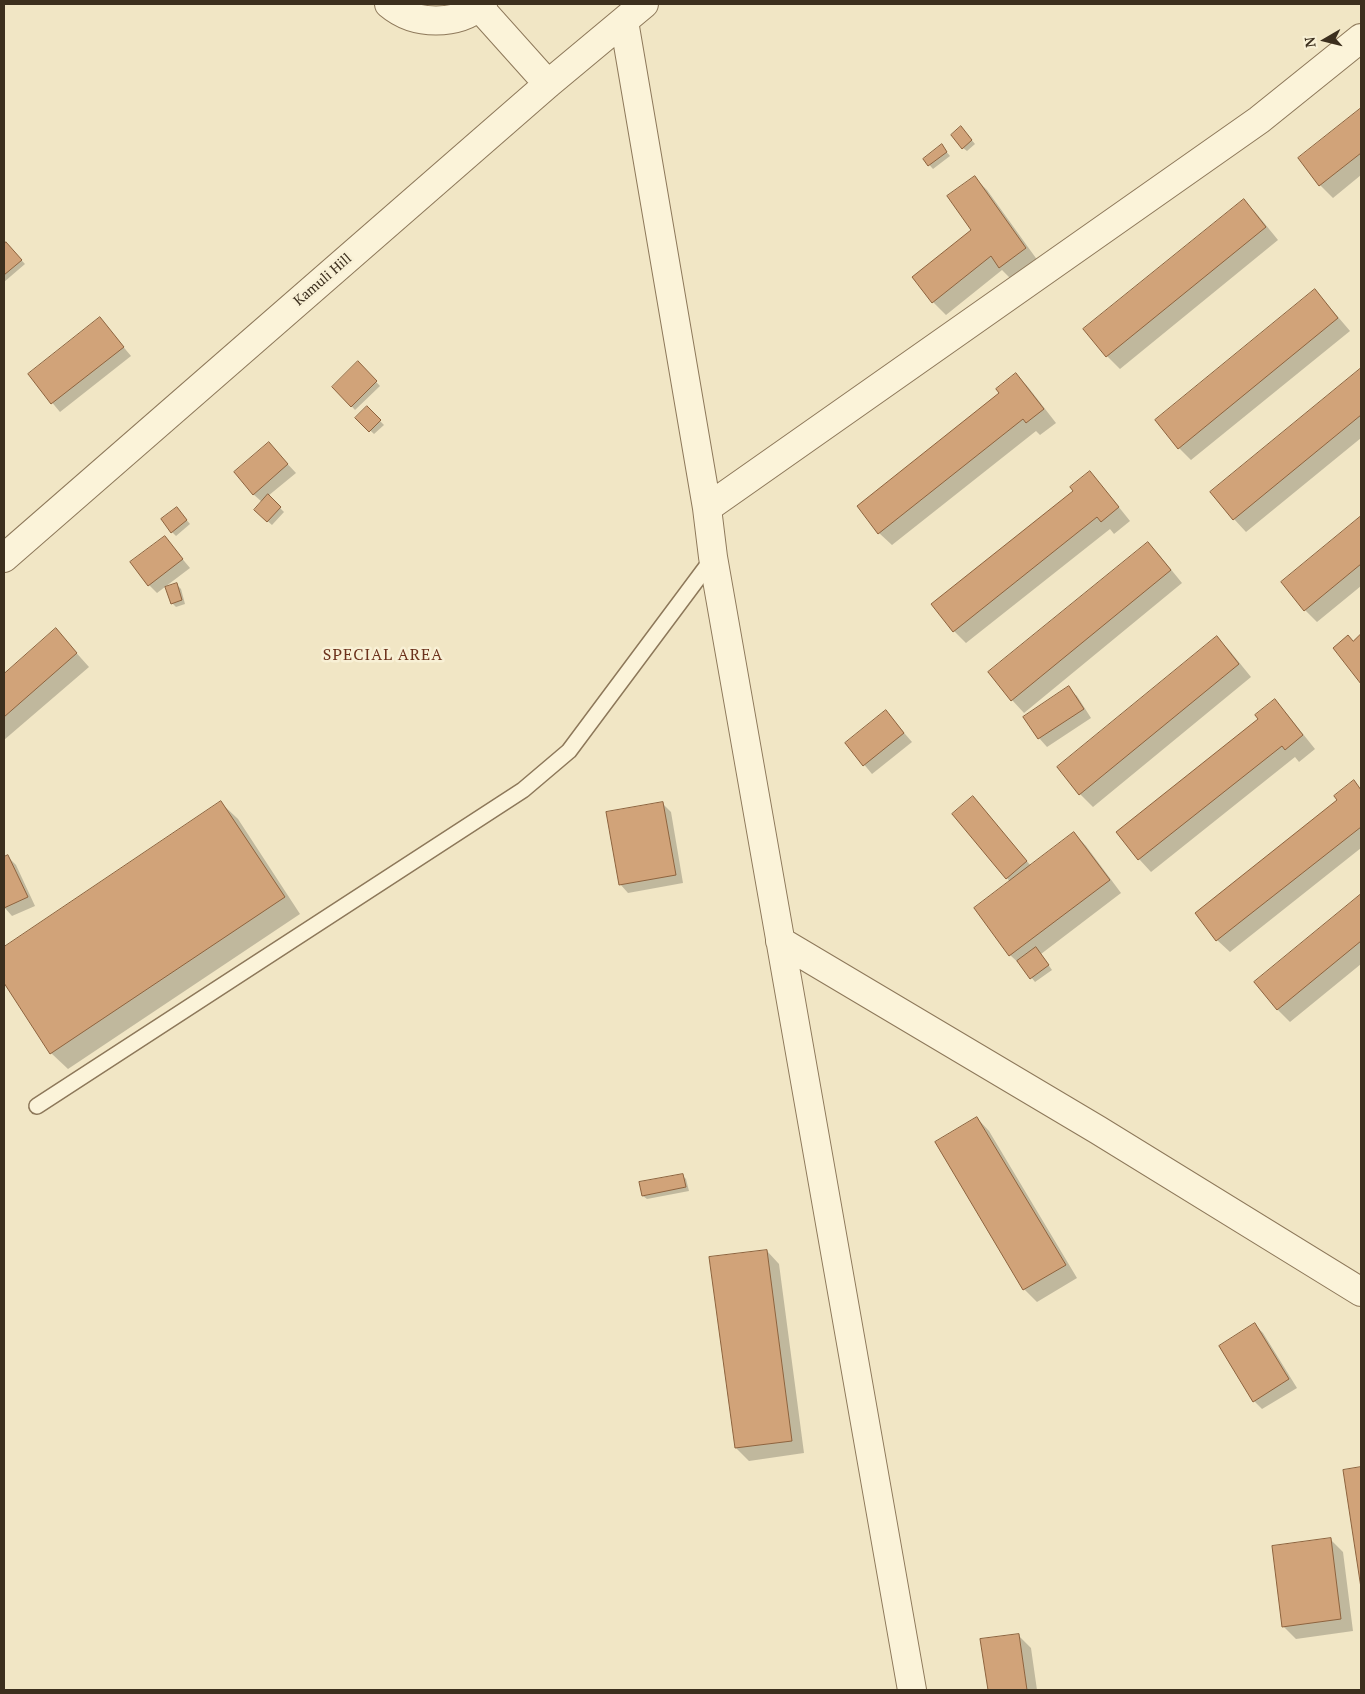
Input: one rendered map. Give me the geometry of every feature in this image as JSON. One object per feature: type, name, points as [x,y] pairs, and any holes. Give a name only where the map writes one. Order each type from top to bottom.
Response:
[{"type":"street","points":[[389,4],[410,16],[428,20],[446,20],[463,16],[481,5],[548,84]]},
{"type":"street","points":[[634,12],[714,557],[912,1690]]},
{"type":"street","name":"Kamuli Hill","points":[[4,558],[548,84],[634,12]]},
{"type":"street","points":[[707,508],[1259,120],[1361,38]]},
{"type":"street","points":[[780,941],[1098,1130],[1361,1292]]},
{"type":"lane","points":[[37,1106],[522,790],[569,751],[714,557]]},
{"type":"building","points":[[1361,108],[1361,153],[1319,186],[1298,158]]},
{"type":"building","points":[[961,126],[972,140],[962,149],[951,135]]},
{"type":"building","points":[[942,144],[947,152],[928,166],[923,159]]},
{"type":"building","points":[[975,176],[1026,248],[999,268],[991,256],[932,303],[912,277],[971,230],[947,196]]},
{"type":"building","points":[[1244,199],[1266,227],[1106,357],[1083,329]]},
{"type":"building","points":[[6,242],[22,260],[4,275],[4,245]]},
{"type":"building","points":[[1315,289],[1338,318],[1178,449],[1155,420]]},
{"type":"building","points":[[100,317],[124,347],[51,404],[28,374]]},
{"type":"building","points":[[358,361],[377,381],[351,407],[332,387]]},
{"type":"building","points":[[1361,368],[1361,415],[1233,520],[1210,492]]},
{"type":"building","points":[[1016,373],[1044,409],[1026,423],[1023,419],[878,534],[857,506],[999,393],[996,389]]},
{"type":"building","points":[[367,406],[381,420],[369,432],[355,418]]},
{"type":"building","points":[[269,442],[288,464],[253,495],[234,472]]},
{"type":"building","points":[[1090,471],[1119,507],[1101,522],[1097,517],[953,632],[931,604],[1073,491],[1070,487]]},
{"type":"building","points":[[268,494],[281,507],[267,522],[254,510]]},
{"type":"building","points":[[177,507],[187,520],[171,533],[161,519]]},
{"type":"building","points":[[1361,516],[1361,564],[1304,611],[1281,582]]},
{"type":"building","points":[[165,536],[183,559],[148,586],[130,562]]},
{"type":"building","points":[[1148,542],[1171,570],[1011,701],[988,672]]},
{"type":"building","points":[[177,583],[182,600],[171,604],[165,587]]},
{"type":"building","points":[[56,628],[77,653],[4,717],[4,674]]},
{"type":"building","points":[[1361,634],[1361,684],[1333,648],[1348,635],[1353,641]]},
{"type":"building","points":[[1217,636],[1239,664],[1079,795],[1057,767]]},
{"type":"building","points":[[1069,686],[1084,709],[1038,739],[1023,717]]},
{"type":"building","points":[[1275,699],[1303,735],[1285,750],[1282,746],[1138,860],[1116,832],[1258,719],[1255,715]]},
{"type":"building","points":[[886,710],[904,733],[863,766],[845,743]]},
{"type":"building","points":[[1354,780],[1361,790],[1361,827],[1216,941],[1195,913],[1337,800],[1334,796]]},
{"type":"building","points":[[973,796],[1027,861],[1006,879],[952,814]]},
{"type":"building","points":[[221,801],[285,897],[50,1054],[4,983],[4,947]]},
{"type":"building","points":[[663,802],[676,875],[619,885],[606,812]]},
{"type":"building","points":[[1074,832],[1110,880],[1009,956],[974,908]]},
{"type":"building","points":[[8,855],[28,897],[4,908],[4,857]]},
{"type":"building","points":[[1361,894],[1361,941],[1277,1010],[1254,982]]},
{"type":"building","points":[[1036,947],[1049,965],[1030,979],[1017,961]]},
{"type":"building","points":[[977,1117],[1066,1265],[1023,1290],[935,1142]]},
{"type":"building","points":[[683,1174],[686,1187],[642,1196],[639,1182]]},
{"type":"building","points":[[767,1250],[792,1441],[735,1448],[709,1257]]},
{"type":"building","points":[[1255,1323],[1289,1379],[1253,1402],[1219,1346]]},
{"type":"building","points":[[1361,1467],[1361,1588],[1343,1470]]},
{"type":"building","points":[[1331,1538],[1341,1619],[1282,1627],[1272,1546]]},
{"type":"building","points":[[1019,1634],[1027,1690],[988,1690],[980,1639]]},
{"type":"district","name":"SPECIAL AREA","points":[[383,655]]}]
